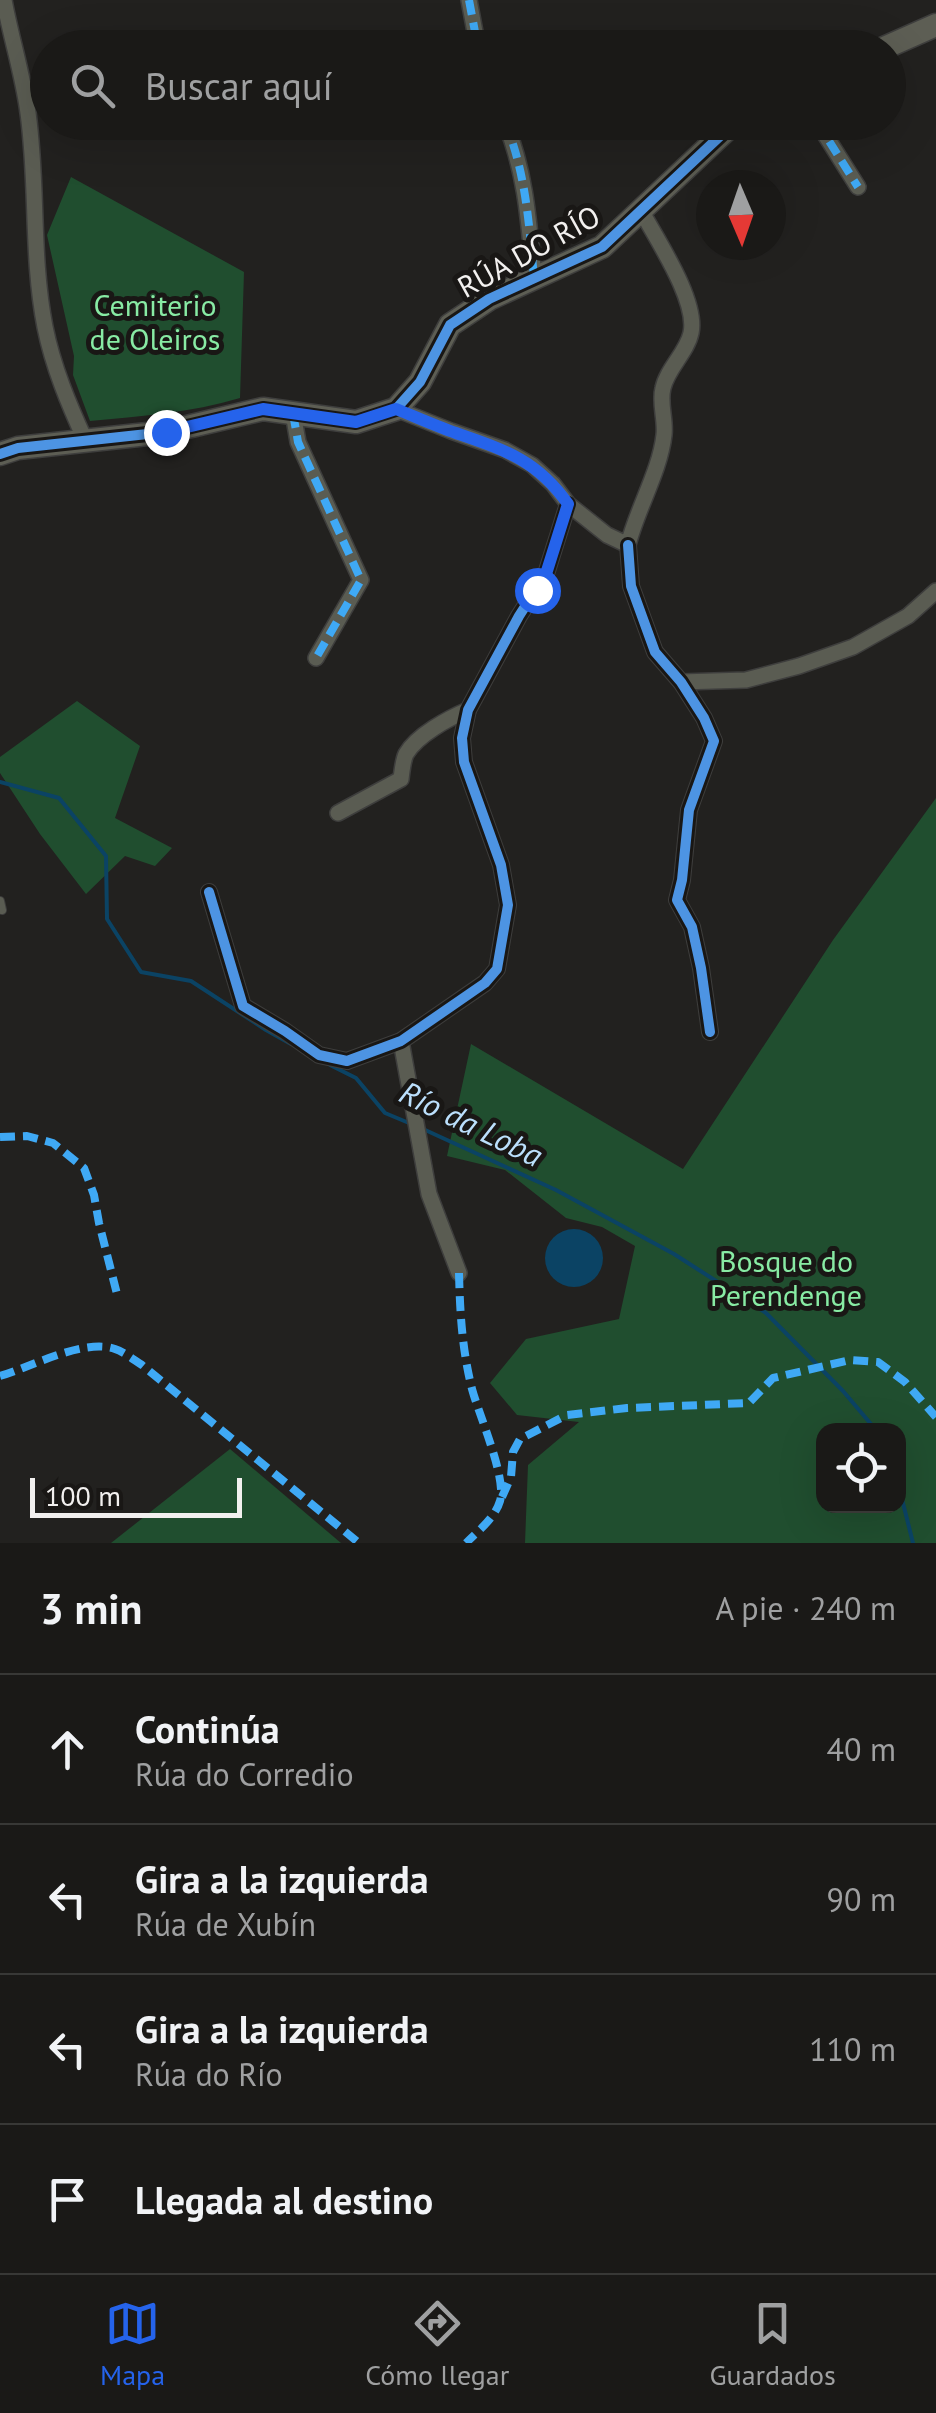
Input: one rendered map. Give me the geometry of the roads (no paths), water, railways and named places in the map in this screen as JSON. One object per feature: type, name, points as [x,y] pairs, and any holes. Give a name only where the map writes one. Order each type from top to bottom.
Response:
[{"type":"street","points":[[4,0],[30,132]]},
{"type":"street","points":[[469,0],[475,30]]},
{"type":"street","points":[[906,38],[936,25]]},
{"type":"street","points":[[31,140],[36,252],[45,326],[65,397],[86,442]]},
{"type":"street","points":[[512,140],[527,196],[534,278]]},
{"type":"street","name":"RÚA DO RÍO","points":[[396,409],[420,382],[450,326],[489,299],[602,248],[716,140]]},
{"type":"street","points":[[829,140],[858,187]]},
{"type":"street","points":[[642,212],[686,297],[692,334],[663,388],[664,434],[628,546],[632,586],[656,652],[681,682],[714,740],[689,810],[678,900],[692,927],[710,1032]]},
{"type":"street","points":[[0,454],[18,448],[166,432],[263,409],[356,422],[396,409],[505,450],[532,465],[554,484],[568,504],[607,535],[628,546]]},
{"type":"street","points":[[293,413],[298,442],[361,580],[316,658]]},
{"type":"street","points":[[209,892],[243,1006],[320,1055],[347,1060],[401,1041],[485,983],[497,969],[508,905],[501,865],[464,762],[462,738],[468,710],[546,574],[568,504]]},
{"type":"street","points":[[681,682],[746,680],[853,647],[908,616],[936,591]]},
{"type":"street","points":[[338,813],[401,779],[406,754],[418,741],[445,720],[468,710]]},
{"type":"street","points":[[401,1041],[429,1194],[460,1273]]},
{"type":"water","points":[[574,1229],[594,1238],[603,1258],[594,1278],[574,1287],[554,1278],[545,1258],[554,1238]]},
{"type":"waterway","name":"Río da Loba","points":[[0,782],[59,798],[106,856],[107,919],[141,972],[191,981],[291,1044]]},
{"type":"waterway","name":"Río da Loba","points":[[330,1065],[356,1078],[385,1113],[409,1123]]},
{"type":"waterway","name":"Río da Loba","points":[[423,1129],[556,1190],[674,1254],[766,1313],[870,1423]]},
{"type":"waterway","name":"Río da Loba","points":[[906,1513],[913,1543]]},
{"type":"park label","name":"Cemiterio de Oleiros","points":[[155,323]]},
{"type":"park label","name":"Bosque do Perendenge","points":[[786,1279]]}]
